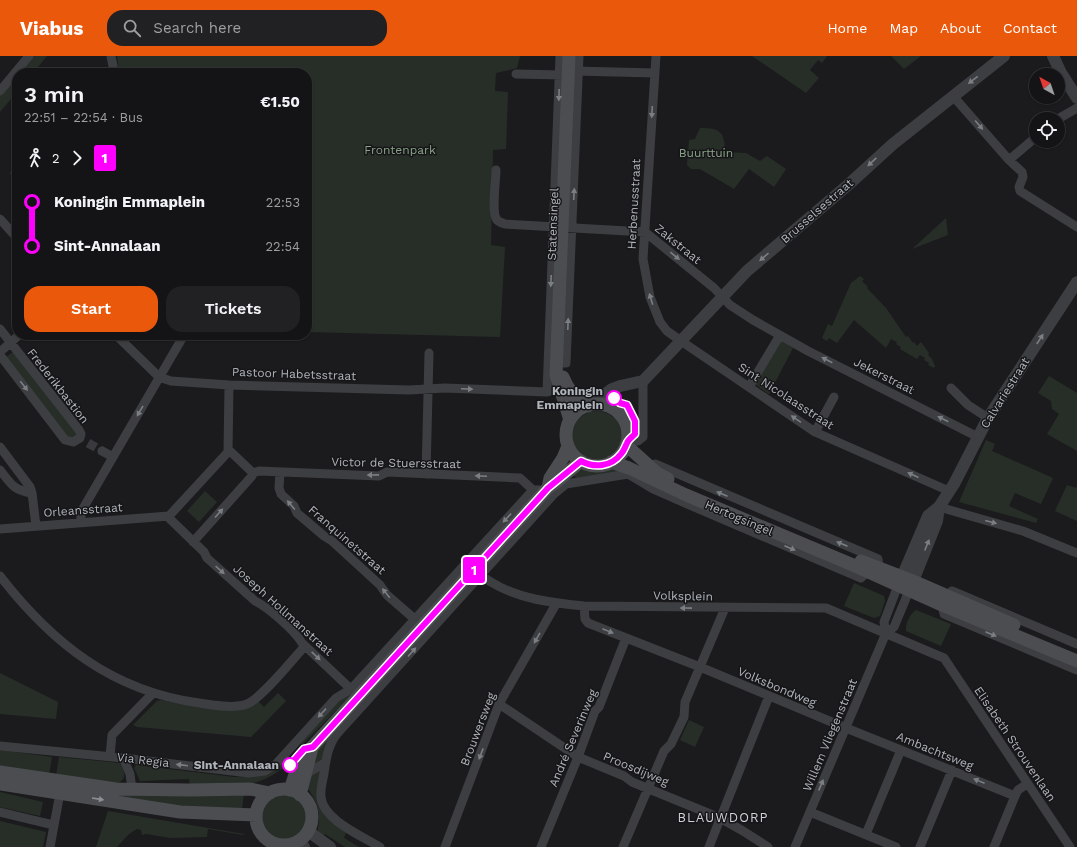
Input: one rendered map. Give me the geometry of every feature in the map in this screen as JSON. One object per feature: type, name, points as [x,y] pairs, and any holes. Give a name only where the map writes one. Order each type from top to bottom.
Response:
[{"type":"main road","name":"Statensingel","points":[[569,56],[556,375],[570,420]]},
{"type":"main road","name":"Statensingel","points":[[557,363],[568,388],[578,400],[590,405]]},
{"type":"main road","points":[[543,493],[550,478],[564,458],[568,446],[567,431],[570,420],[578,411],[590,405],[598,404],[607,406],[619,413],[626,425],[628,434],[626,444],[619,456],[611,462],[596,466],[581,461],[573,454],[568,446]]},
{"type":"main road","name":"Hertogsingel","points":[[626,444],[644,474]]},
{"type":"main road","points":[[295,793],[302,758],[313,747],[355,692],[422,626],[543,493],[581,461]]},
{"type":"main road","name":"Hertogsingel","points":[[611,462],[644,474],[661,475],[678,484],[905,584],[1077,652]]},
{"type":"main road","name":"Hertogsingel","points":[[944,600],[1077,661]]},
{"type":"main road","points":[[295,793],[307,773],[313,747]]},
{"type":"main road","points":[[0,772],[116,788],[250,789],[270,794]]},
{"type":"main road","points":[[0,784],[180,812],[256,815]]},
{"type":"main road","points":[[278,790],[295,793],[306,801],[311,811],[312,819],[308,831],[301,845],[277,845],[268,840],[260,831],[256,823],[256,815],[260,804],[270,794],[278,790]]},
{"type":"street","points":[[18,68],[29,56]]},
{"type":"street","points":[[111,56],[113,68]]},
{"type":"street","name":"Statensingel","points":[[560,56],[569,73],[580,56]]},
{"type":"street","name":"Herbenusstraat","points":[[656,56],[643,260],[650,297],[656,314],[663,327],[681,341]]},
{"type":"street","name":"Brusselsestraat","points":[[643,381],[748,271],[893,144],[1004,56]]},
{"type":"street","points":[[1053,56],[1061,73],[1077,98]]},
{"type":"street","points":[[516,74],[655,73]]},
{"type":"street","points":[[0,89],[12,75]]},
{"type":"street","points":[[953,96],[1009,160],[1022,172],[1023,177],[1019,187],[1020,191],[1077,226]]},
{"type":"street","points":[[1065,115],[1077,108]]},
{"type":"street","points":[[1009,160],[1029,143]]},
{"type":"street","name":"Zakstraat","points":[[496,170],[494,213],[497,221],[505,224],[645,232],[714,288],[722,298]]},
{"type":"street","points":[[0,219],[12,232]]},
{"type":"street","name":"Statensingel","points":[[547,392],[562,227]]},
{"type":"street","name":"Calvariestraat","points":[[905,584],[928,516],[939,507],[988,418],[1077,282]]},
{"type":"street","name":"Jekerstraat","points":[[722,298],[730,305],[780,335],[872,384],[978,437]]},
{"type":"street","name":"Frederikbastion","points":[[0,329],[79,430],[84,441],[72,442],[65,440],[0,353]]},
{"type":"street","points":[[749,387],[780,335]]},
{"type":"street","points":[[0,353],[13,340]]},
{"type":"street","points":[[121,340],[160,377]]},
{"type":"street","points":[[81,522],[81,512],[181,340]]},
{"type":"street","name":"Sint Nicolaasstraat","points":[[681,341],[815,432],[949,491]]},
{"type":"street","points":[[426,474],[429,352]]},
{"type":"street","name":"Pastoor Habetsstraat","points":[[160,377],[175,382],[409,390],[445,388],[547,392],[560,388]]},
{"type":"street","points":[[590,405],[612,389],[643,381],[643,437],[638,441],[626,444]]},
{"type":"street","points":[[169,516],[228,452],[229,384]]},
{"type":"street","points":[[951,388],[968,404],[988,418]]},
{"type":"street","points":[[815,432],[834,397]]},
{"type":"street","points":[[0,447],[30,487],[36,526]]},
{"type":"street","points":[[102,451],[113,457]]},
{"type":"street","points":[[193,542],[252,476],[253,473],[231,452],[228,452]]},
{"type":"street","points":[[0,470],[16,488],[22,492],[32,493]]},
{"type":"street","name":"Victor de Stuersstraat","points":[[253,473],[259,471],[379,476],[387,472],[520,478],[543,493]]},
{"type":"street","name":"Franquinetstraat","points":[[280,472],[281,494],[294,506],[297,512],[380,584],[387,595],[422,626]]},
{"type":"street","points":[[543,493],[566,484],[625,474],[644,474]]},
{"type":"street","points":[[939,507],[1023,531],[1077,553]]},
{"type":"street","name":"Orleansstraat","points":[[0,529],[169,516]]},
{"type":"street","name":"Joseph Hollmanstraat","points":[[169,516],[170,519],[204,552],[208,558],[255,601],[263,605],[298,636],[305,646],[355,692]]},
{"type":"street","name":"Volksplein","points":[[474,569],[490,582],[509,590],[556,604],[584,606],[725,608],[685,702],[684,717],[672,744],[664,751],[623,847]]},
{"type":"street","points":[[0,576],[34,617],[72,650],[113,675],[154,693],[205,704],[235,706],[244,705],[251,702],[259,695],[305,646]]},
{"type":"street","name":"Willem Vliegenstraat","points":[[795,847],[886,633],[884,622],[905,584]]},
{"type":"street","name":"Hertogsingel","points":[[1077,644],[952,591],[944,600],[944,614],[1077,670]]},
{"type":"street","name":"Brouwersweg","points":[[445,847],[499,704],[556,604]]},
{"type":"street","points":[[584,606],[585,619],[588,623],[700,667]]},
{"type":"street","points":[[725,608],[826,608],[886,633]]},
{"type":"street","points":[[380,847],[335,820],[324,807],[321,795],[326,761],[330,746],[336,735],[422,626]]},
{"type":"street","name":"Elisabeth Strouvenlaan","points":[[886,633],[944,658],[1027,784],[1062,843],[1070,847]]},
{"type":"street","name":"André Severinweg","points":[[541,847],[595,711],[599,707],[626,638]]},
{"type":"street","name":"Volksbondweg","points":[[700,667],[846,728]]},
{"type":"street","name":"Via Regia","points":[[0,746],[110,756],[249,773],[265,771],[274,765],[336,698],[355,692]]},
{"type":"street","points":[[110,756],[112,735],[154,693]]},
{"type":"street","points":[[709,847],[769,696]]},
{"type":"street","name":"Proosdijweg","points":[[499,704],[578,757],[624,776],[632,782],[720,818],[736,826],[768,847]]},
{"type":"street","name":"Ambachtsweg","points":[[846,728],[1015,796]]},
{"type":"street","points":[[866,834],[901,750]]},
{"type":"street","points":[[123,758],[130,774],[132,789]]},
{"type":"street","points":[[307,773],[326,761]]},
{"type":"street","points":[[920,847],[952,770]]},
{"type":"street","points":[[50,847],[60,793],[64,787],[80,783]]},
{"type":"street","points":[[994,847],[1018,790],[1027,784]]},
{"type":"street","points":[[0,812],[54,825]]},
{"type":"street","points":[[810,812],[896,847]]},
{"type":"street","points":[[308,831],[330,847]]},
{"type":"green space","points":[[33,56],[47,56],[37,68],[23,68]]},
{"type":"green space","name":"Frontenpark","points":[[117,56],[520,56],[517,68],[496,73],[495,91],[508,92],[506,149],[493,150],[491,245],[505,247],[500,337],[312,332],[312,68],[117,68]]},
{"type":"green space","points":[[752,56],[827,56],[822,63],[818,60],[810,70],[819,78],[806,93]]},
{"type":"green space","points":[[891,56],[921,56],[904,69]]},
{"type":"green space","points":[[12,81],[12,98],[0,112],[0,95]]},
{"type":"green space","name":"Buurttuin","points":[[700,128],[712,129],[720,132],[724,139],[725,152],[746,153],[760,161],[767,156],[786,169],[774,187],[749,169],[734,189],[700,169],[691,169],[687,165],[689,140],[695,139]]},
{"type":"green space","points":[[946,218],[948,235],[912,249]]},
{"type":"green space","points":[[860,276],[864,279],[862,281],[868,287],[867,288],[886,308],[906,337],[908,336],[917,346],[921,342],[932,359],[935,366],[934,368],[928,365],[929,363],[924,360],[925,358],[920,355],[917,359],[900,349],[901,347],[896,344],[897,342],[891,339],[886,348],[854,320],[837,343],[829,338],[827,341],[822,338],[828,324],[832,326],[851,283]]},
{"type":"green space","points":[[780,340],[793,348],[769,394],[753,383]]},
{"type":"green space","points":[[13,352],[79,433],[77,439],[66,437],[6,357]]},
{"type":"green space","points":[[1049,376],[1077,393],[1077,451],[1047,434],[1059,414],[1052,409],[1051,401],[1038,393]]},
{"type":"green space","points":[[597,411],[606,413],[615,418],[620,427],[622,436],[620,445],[615,454],[606,459],[597,461],[588,459],[579,454],[574,445],[572,436],[574,427],[579,418],[588,413]]},
{"type":"green space","points":[[986,440],[995,444],[992,451],[1053,478],[1041,504],[1015,493],[1009,506],[1038,519],[1036,523],[959,502]]},
{"type":"green space","points":[[582,469],[595,471],[611,469],[623,471],[577,478],[571,474]]},
{"type":"green space","points":[[1067,485],[1076,488],[1077,485],[1077,521],[1055,511]]},
{"type":"green space","points":[[205,491],[217,502],[199,522],[187,511]]},
{"type":"green space","points":[[854,583],[884,596],[885,601],[880,616],[874,618],[844,606]]},
{"type":"green space","points":[[916,610],[951,624],[941,646],[906,631],[908,619]]},
{"type":"green space","points":[[0,673],[58,702],[56,719],[0,714]]},
{"type":"green space","points":[[278,693],[286,701],[251,737],[137,727],[133,725],[157,701],[161,700],[201,708],[258,701],[264,707]]},
{"type":"green space","points":[[349,693],[351,695],[302,745],[300,743],[282,762],[285,766],[273,775],[251,784],[190,785],[189,779],[140,781],[134,768],[136,765],[234,777],[257,776],[337,700]]},
{"type":"green space","points":[[361,700],[334,736],[319,796],[347,830],[344,838],[359,847],[345,847],[325,834],[321,839],[317,833],[319,815],[317,805],[308,789],[317,750]]},
{"type":"green space","points":[[689,720],[704,727],[695,747],[680,740]]},
{"type":"green space","points":[[0,750],[52,757],[49,775],[0,766]]},
{"type":"green space","points":[[59,757],[120,763],[124,772],[124,777],[117,784],[56,776]]},
{"type":"green space","points":[[0,792],[43,802],[40,816],[0,807]]},
{"type":"green space","points":[[244,792],[242,811],[188,810],[118,796],[128,794]]},
{"type":"green space","points":[[289,794],[301,800],[306,808],[306,826],[301,834],[293,839],[279,840],[267,834],[262,826],[261,812],[267,800],[275,795]]},
{"type":"green space","points":[[108,811],[244,834],[208,829],[207,837],[171,838],[146,834],[142,835],[141,830],[137,829],[129,834],[117,847],[96,847]]},
{"type":"green space","points":[[0,821],[46,832],[43,847],[0,847]]},
{"type":"tunnel","points":[[88,443],[102,451]]},
{"type":"bus line","name":"1","points":[[290,765],[304,749],[313,747],[358,695],[548,488],[581,461],[586,464],[601,466],[616,460],[627,442],[635,434],[635,421],[627,405],[620,403],[614,398]]},
{"type":"place","name":"Koningin Emmaplein","points":[[614,398]]},
{"type":"place","name":"Sint-Annalaan","points":[[290,765]]},
{"type":"district","name":"BLAUWDORP","points":[[723,817]]}]
